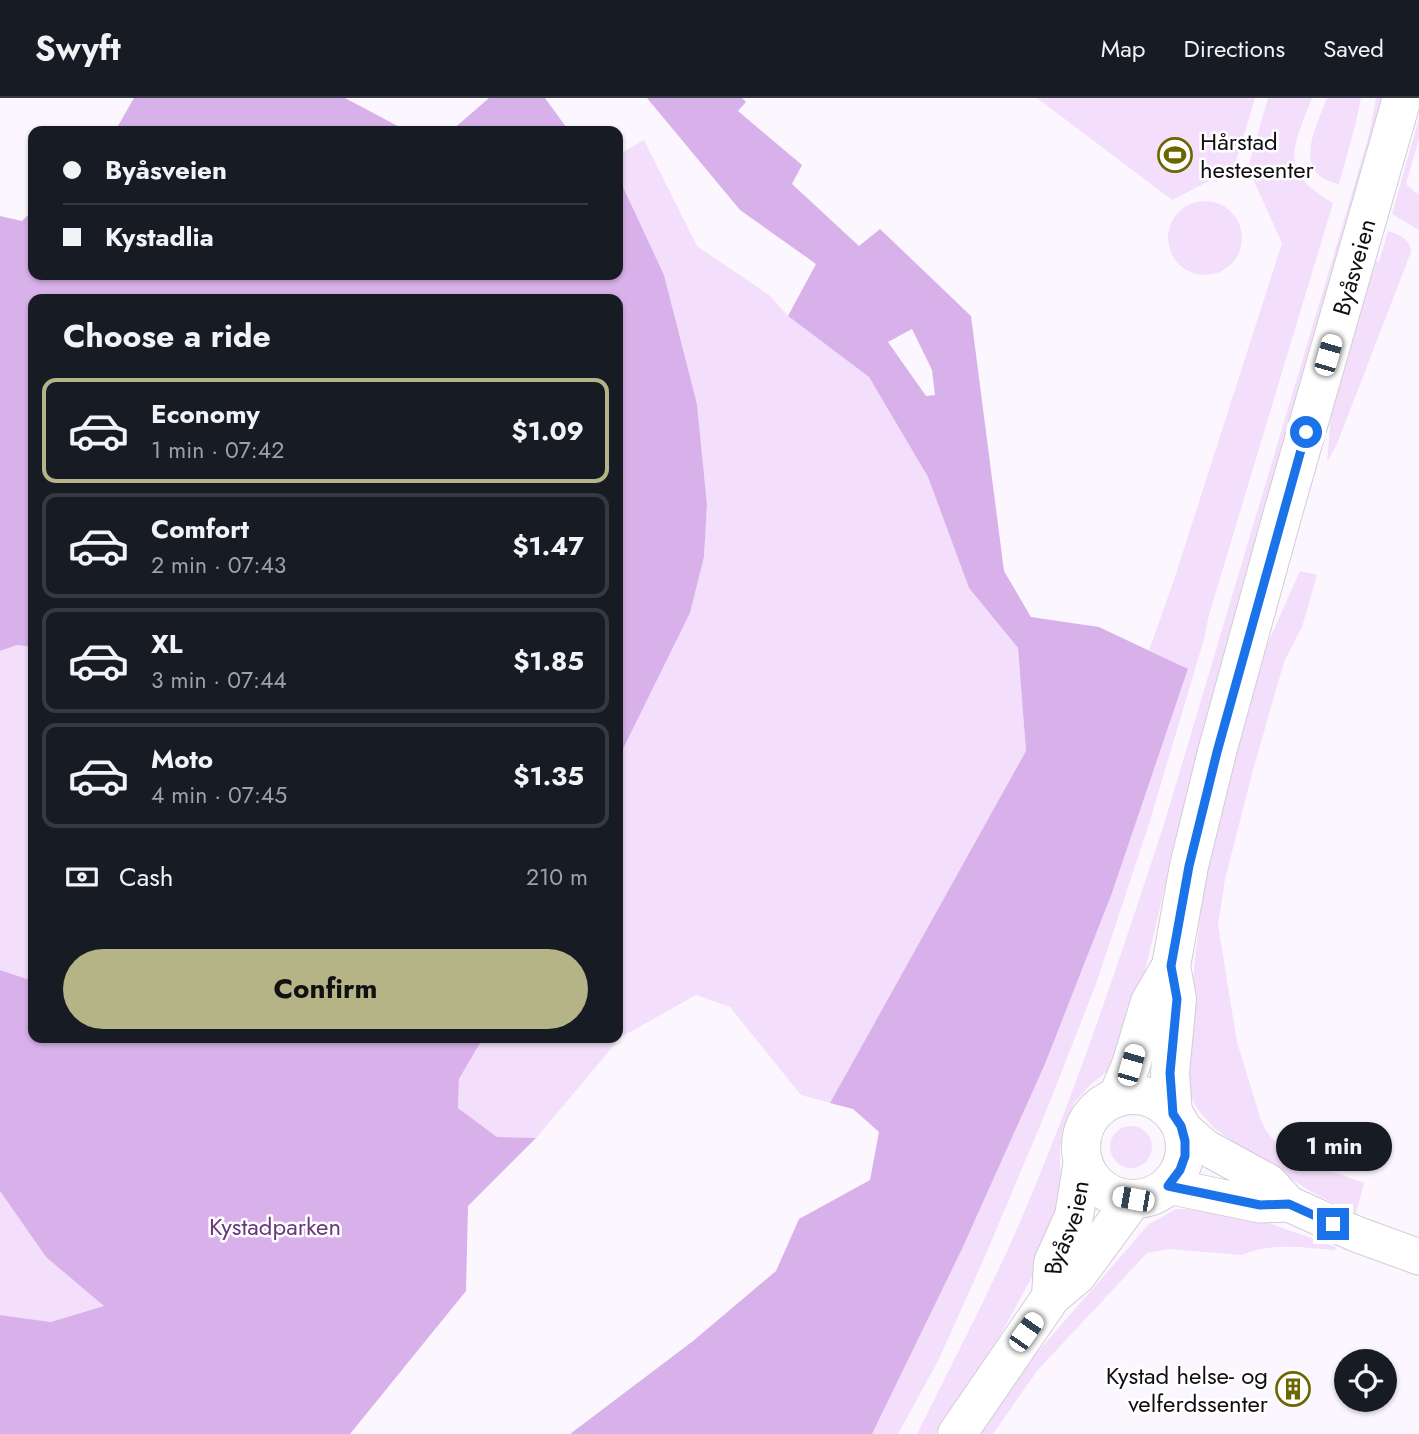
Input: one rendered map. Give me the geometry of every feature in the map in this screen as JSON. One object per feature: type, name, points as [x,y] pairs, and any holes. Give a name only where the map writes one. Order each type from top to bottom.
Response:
[{"type":"main road","name":"Byåsveien","points":[[1117,1098],[1131,1065],[1150,1002],[1171,966],[1189,866],[1217,752],[1402,98]]},
{"type":"main road","name":"Byåsveien","points":[[1171,966],[1177,999],[1170,1073],[1177,1120]]},
{"type":"main road","points":[[1133,1095],[1149,1097],[1162,1103],[1177,1120],[1185,1141],[1185,1156],[1180,1170],[1168,1186],[1152,1196],[1133,1199],[1114,1196],[1100,1187],[1089,1175],[1083,1161],[1081,1145],[1084,1130],[1103,1104],[1133,1095]]},
{"type":"main road","name":"Byåsveien","points":[[1051,1297],[1053,1263],[1074,1216],[1083,1161]]},
{"type":"main road","name":"Byåsveien","points":[[957,1434],[1051,1297],[1077,1275],[1133,1199]]},
{"type":"street","points":[[1177,1120],[1205,1147],[1269,1182],[1289,1204],[1419,1258]]},
{"type":"street","points":[[1168,1186],[1260,1205],[1289,1204]]},
{"type":"shaded area","name":"Hårstad hestesenter","points":[[1037,98],[1255,98],[1234,168],[1172,200]]},
{"type":"shaded area","points":[[1268,98],[1312,98],[1299,131],[1294,157],[1303,180],[1333,203],[1204,639],[1149,824],[1096,984],[1045,1114],[939,1359],[898,1434],[872,1434],[962,1249],[1045,1064],[1112,893],[1188,670],[1149,650],[1282,243],[1248,168]]},
{"type":"shaded area","points":[[1327,98],[1361,98],[1339,184],[1324,179],[1315,170],[1311,160],[1313,135]]},
{"type":"shaded area","points":[[1376,98],[1383,98],[1190,781],[1142,984],[1110,1069],[1091,1084],[1075,1102],[1062,1131],[1061,1201],[1045,1253],[1001,1334],[935,1434],[917,1434],[1017,1229],[1058,1129],[1113,976],[1165,821],[1369,135]]},
{"type":"shaded area","points":[[1419,118],[1419,139],[1406,184],[1419,195],[1419,230],[1392,214]]},
{"type":"shaded area","points":[[644,140],[697,246],[769,295],[788,316],[869,377],[928,477],[969,588],[1018,648],[1026,751],[830,1103],[801,1095],[730,1007],[696,995],[623,1036],[623,749],[690,613],[704,557],[707,505],[697,404],[664,275],[623,187],[623,152]]},
{"type":"shaded area","points":[[1205,201],[1219,204],[1231,212],[1239,224],[1242,238],[1239,252],[1231,264],[1219,272],[1205,275],[1191,272],[1179,264],[1171,252],[1168,238],[1171,224],[1179,212],[1191,204]]},
{"type":"shaded area","points":[[1388,231],[1406,240],[1411,252],[1337,444],[1327,462],[1331,414],[1375,261],[1379,262]]},
{"type":"shaded area","points":[[1300,571],[1317,575],[1302,627],[1284,662],[1253,770],[1225,879],[1218,925],[1237,1042],[1261,1120],[1267,1132],[1285,1152],[1364,1183],[1356,1213],[1310,1191],[1232,1141],[1213,1127],[1190,1095],[1187,1048],[1195,958],[1202,900],[1219,817],[1263,654]]},
{"type":"shaded area","points":[[17,645],[28,646],[28,979],[0,970],[0,651]]},
{"type":"shaded area","points":[[480,1043],[616,1043],[536,1138],[497,1137],[458,1108],[459,1079]]},
{"type":"shaded area","points":[[1131,1126],[1146,1132],[1152,1147],[1146,1162],[1131,1168],[1116,1162],[1110,1147],[1116,1132]]},
{"type":"shaded area","points":[[0,1191],[46,1257],[105,1306],[51,1322],[0,1315]]},
{"type":"shaded area","points":[[1176,1209],[1224,1211],[1266,1222],[1336,1247],[1335,1250],[1264,1248],[1242,1255],[1170,1249],[1147,1253],[1037,1371],[993,1434],[978,1434],[1027,1364],[1149,1224]]},
{"type":"green space","points":[[134,98],[345,98],[398,126],[118,126]]},
{"type":"green space","points":[[489,98],[545,98],[565,126],[457,126]]},
{"type":"green space","points":[[647,98],[742,98],[746,102],[738,111],[802,165],[792,184],[859,246],[880,229],[971,316],[1004,571],[1031,617],[1099,627],[1188,669],[1112,893],[1045,1064],[962,1249],[872,1434],[570,1434],[693,1341],[776,1271],[799,1219],[870,1180],[879,1132],[853,1109],[830,1103],[1026,751],[1018,648],[969,588],[928,477],[869,377],[788,316],[816,264],[740,210]],"holes":[[[912,329],[932,370],[935,395],[926,396],[888,342]]]},
{"type":"green space","points":[[623,187],[664,275],[697,404],[707,505],[704,557],[690,613],[623,749],[623,294],[28,294],[28,646],[17,645],[0,651],[0,216],[22,221],[28,215],[28,280],[623,280]]},
{"type":"green space","name":"Kystadparken","points":[[0,970],[28,979],[28,1043],[480,1043],[459,1079],[458,1108],[497,1137],[536,1138],[468,1206],[466,1291],[350,1434],[0,1434],[0,1315],[51,1322],[104,1306],[46,1257],[0,1191]]},
{"type":"place","name":"Hårstad hestesenter","points":[[1175,155]]},
{"type":"place","name":"Kystad helse- og velferdssenter","points":[[1293,1389]]},
{"type":"route","points":[[1306,432],[1217,752],[1189,866],[1171,966],[1177,999],[1170,1073],[1173,1114],[1181,1126],[1185,1156],[1180,1170],[1168,1186],[1260,1205],[1289,1204],[1333,1224]]}]
